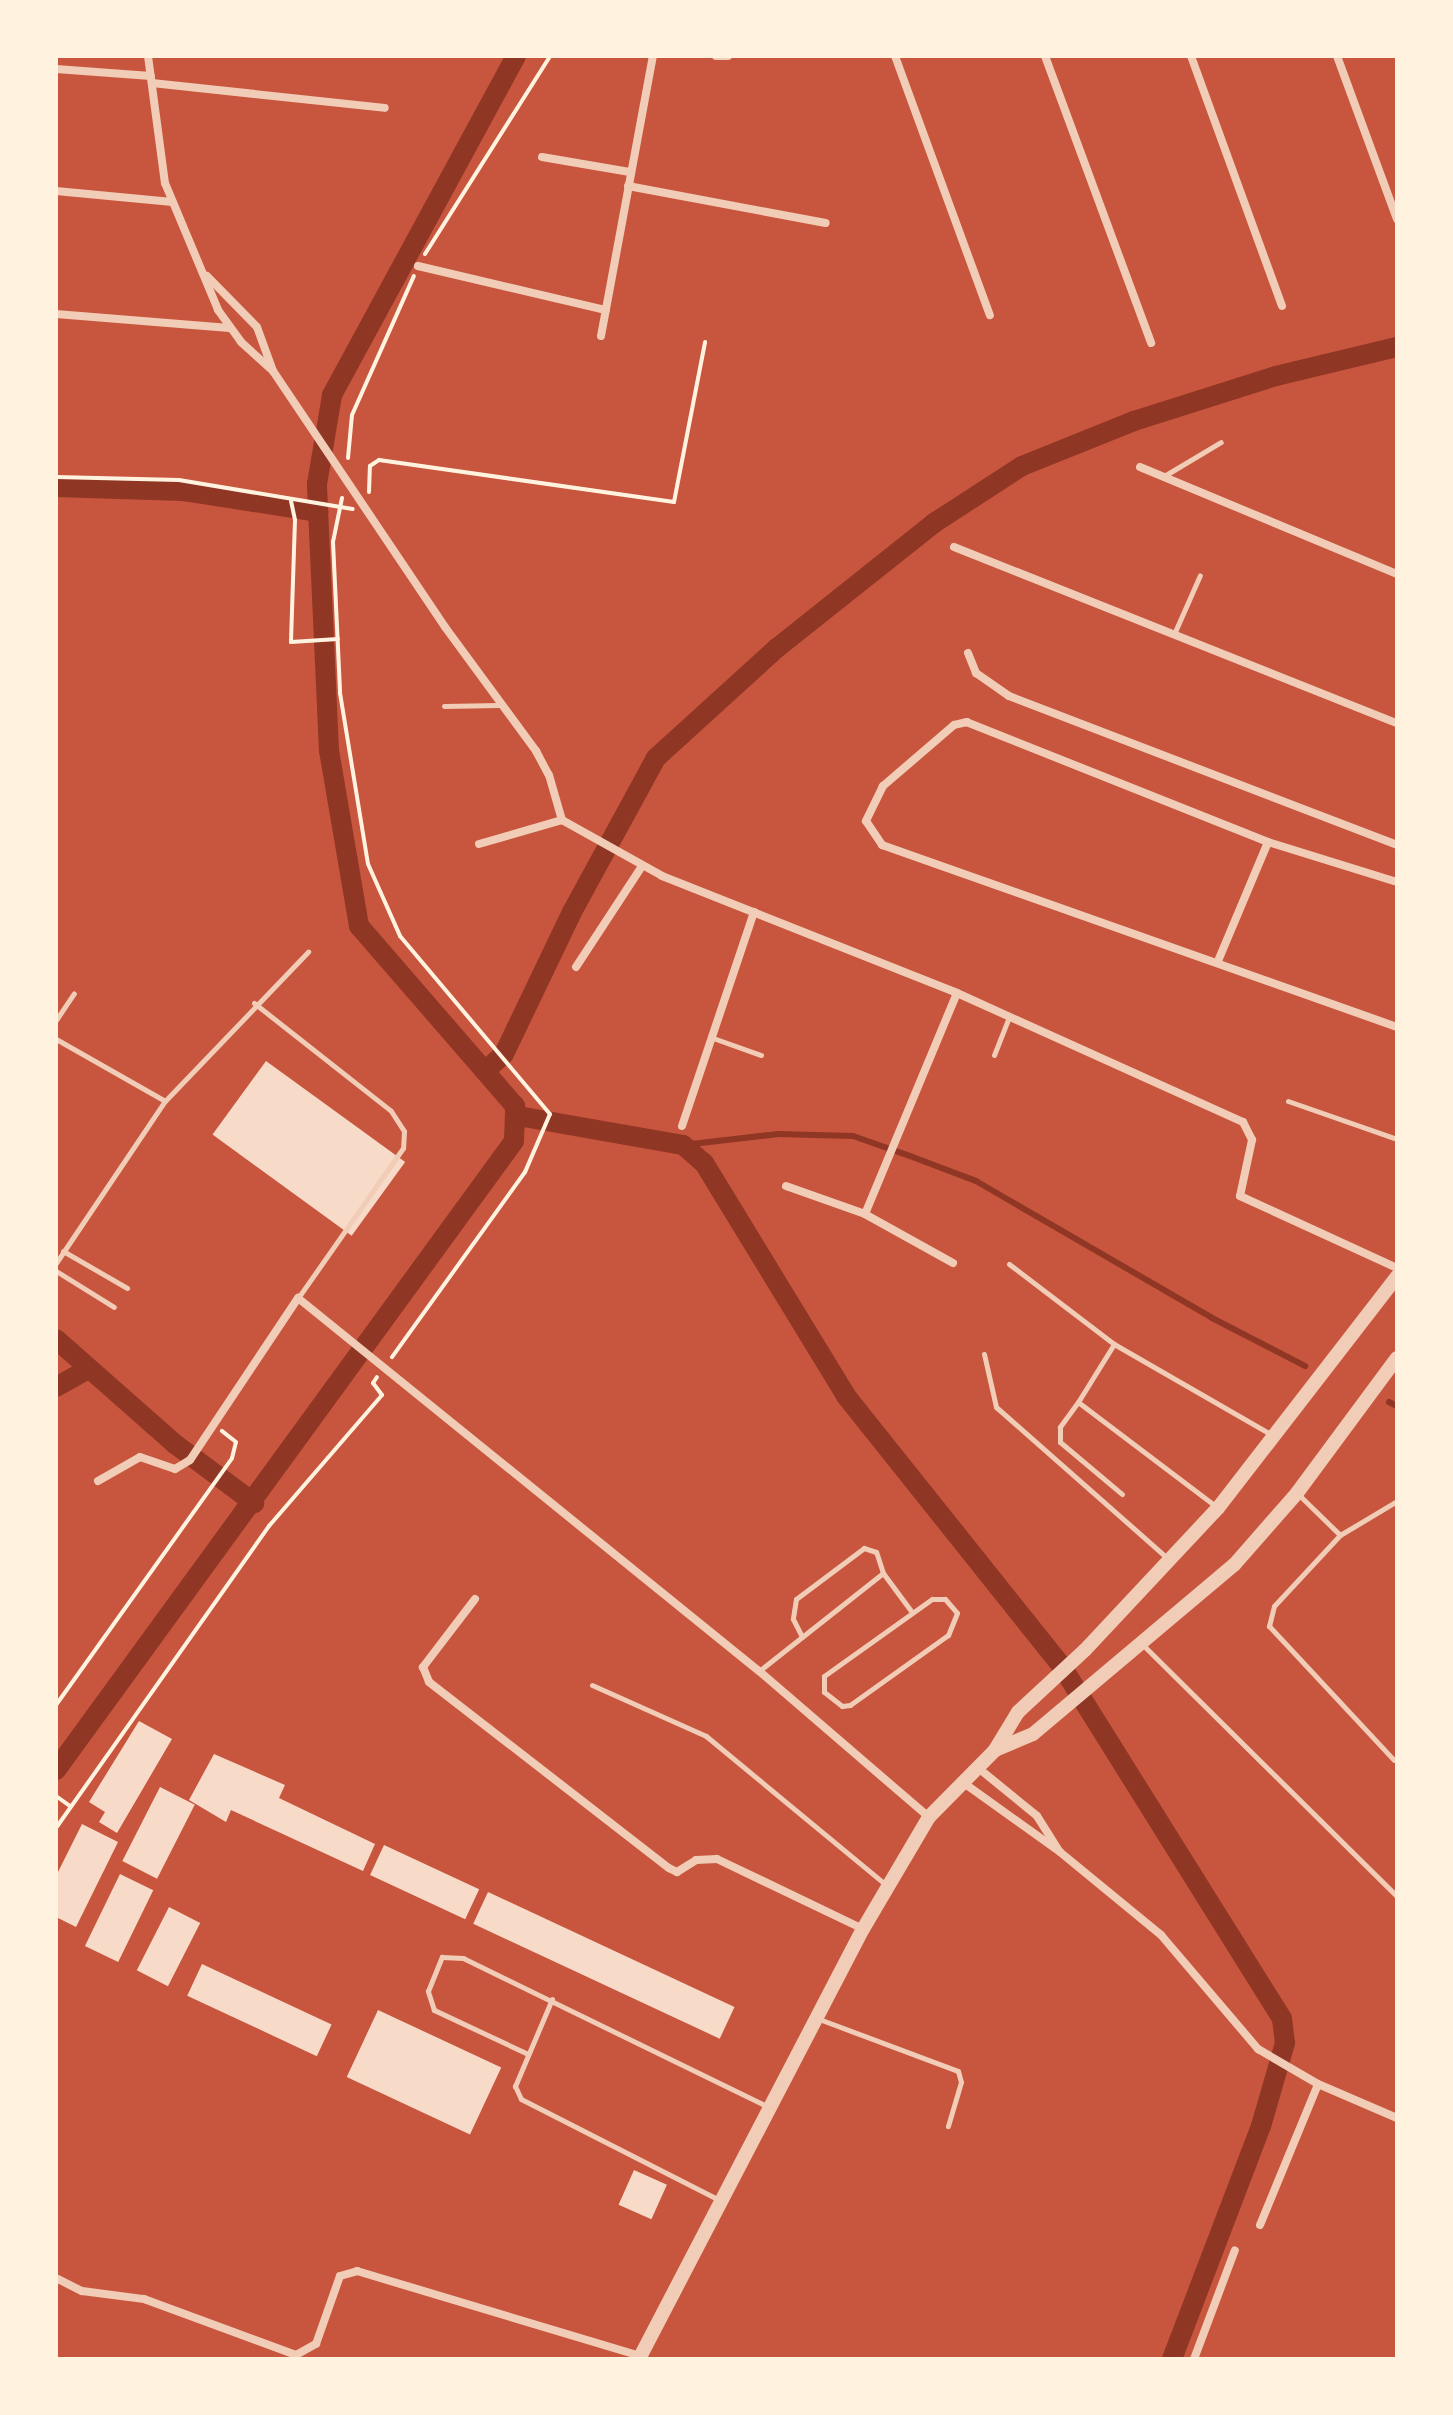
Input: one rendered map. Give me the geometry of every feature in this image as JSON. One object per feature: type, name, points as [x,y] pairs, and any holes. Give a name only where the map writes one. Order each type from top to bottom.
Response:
[{"type":"street","points":[[148,56],[172,202],[229,328],[273,371],[549,775],[562,820],[572,829],[638,864],[957,993],[1243,1122],[1252,1140],[1240,1196],[1397,1268]]},
{"type":"street","points":[[601,336],[653,56]]},
{"type":"street","points":[[716,56],[728,56]]},
{"type":"street","points":[[895,56],[990,315]]},
{"type":"street","points":[[1045,56],[1151,343]]},
{"type":"street","points":[[1191,56],[1282,306]]},
{"type":"street","points":[[1337,56],[1397,219]]},
{"type":"street","points":[[56,69],[385,108]]},
{"type":"street","points":[[542,157],[630,172]]},
{"type":"street","points":[[628,186],[826,223]]},
{"type":"street","points":[[56,191],[172,202]]},
{"type":"street","points":[[418,266],[606,310]]},
{"type":"street","points":[[205,275],[257,327],[273,371]]},
{"type":"street","points":[[56,314],[229,328]]},
{"type":"street","points":[[1140,467],[1397,574]]},
{"type":"street","points":[[954,547],[1397,723]]},
{"type":"street","points":[[968,653],[976,673],[1009,696],[1397,845]]},
{"type":"street","points":[[1397,882],[1268,842],[967,722],[954,725],[883,786],[871,803],[866,821],[882,845],[1218,961],[1397,1027]]},
{"type":"street","points":[[479,844],[562,820]]},
{"type":"street","points":[[1218,961],[1268,842]]},
{"type":"street","points":[[576,967],[638,864]]},
{"type":"street","points":[[682,1126],[754,912]]},
{"type":"street","points":[[865,1214],[957,993]]},
{"type":"street","points":[[786,1186],[865,1214],[953,1263]]},
{"type":"street","points":[[56,2278],[82,2291],[144,2299],[296,2355],[316,2344],[340,2276],[357,2271],[639,2358],[863,1929],[929,1817],[961,1781],[995,1750],[1018,1712],[1085,1650],[1218,1508],[1278,1438],[1397,1276]]},
{"type":"street","points":[[98,1481],[140,1457],[175,1469],[190,1460],[298,1298],[759,1671],[929,1817]]},
{"type":"street","points":[[995,1750],[1033,1734],[1108,1675],[1234,1565],[1297,1493],[1397,1358]]},
{"type":"street","points":[[475,1599],[423,1667],[429,1682],[669,1868],[677,1872],[696,1860],[717,1859],[863,1929]]},
{"type":"street","points":[[976,1767],[1037,1816],[1060,1852]]},
{"type":"street","points":[[961,1781],[1060,1852],[1161,1935],[1258,2049],[1318,2084],[1397,2118]]},
{"type":"street","points":[[1260,2225],[1318,2084]]},
{"type":"street","points":[[1194,2359],[1235,2250]]},
{"type":"lane","points":[[1163,476],[1221,442]]},
{"type":"lane","points":[[1174,634],[1200,575]]},
{"type":"lane","points":[[444,706],[499,705]]},
{"type":"lane","points":[[56,1263],[165,1101],[254,1003],[308,952]]},
{"type":"lane","points":[[56,1020],[74,993]]},
{"type":"lane","points":[[254,1003],[391,1111],[404,1131],[403,1148],[298,1298]]},
{"type":"lane","points":[[994,1055],[1009,1016]]},
{"type":"lane","points":[[712,1038],[761,1055]]},
{"type":"lane","points":[[56,1039],[165,1101]]},
{"type":"lane","points":[[1288,1101],[1397,1139]]},
{"type":"lane","points":[[63,1251],[127,1288]]},
{"type":"lane","points":[[1009,1264],[1114,1344],[1278,1438]]},
{"type":"lane","points":[[56,1271],[114,1307]]},
{"type":"lane","points":[[1114,1344],[1060,1427],[1060,1442],[1122,1494]]},
{"type":"lane","points":[[984,1354],[996,1407],[1171,1561]]},
{"type":"lane","points":[[1078,1402],[1218,1508]]},
{"type":"lane","points":[[1297,1493],[1340,1535]]},
{"type":"lane","points":[[1394,1760],[1269,1626],[1274,1606],[1340,1535],[1397,1501]]},
{"type":"lane","points":[[802,1637],[793,1608],[810,1586],[864,1548],[876,1552],[883,1573],[911,1611]]},
{"type":"lane","points":[[759,1671],[883,1573]]},
{"type":"lane","points":[[932,1599],[945,1599],[953,1604],[956,1622],[948,1635],[861,1699],[842,1706],[824,1692],[824,1676],[911,1611],[932,1599]]},
{"type":"lane","points":[[1143,1645],[1397,1896]]},
{"type":"lane","points":[[592,1685],[706,1736],[887,1886]]},
{"type":"lane","points":[[528,2054],[434,2010],[428,1991],[442,1957],[454,1954],[771,2108]]},
{"type":"lane","points":[[552,1999],[515,2086],[521,2099],[721,2201]]},
{"type":"lane","points":[[818,2019],[958,2071],[961,2082],[948,2126]]},
{"type":"path","points":[[369,514],[370,466],[379,460],[674,502],[705,342]]},
{"type":"path","points":[[56,477],[179,480],[349,512],[362,504]]},
{"type":"path","points":[[291,501],[295,520],[291,642],[338,639]]},
{"type":"path","points":[[341,509],[333,542],[340,693],[368,864],[400,936],[550,1114],[525,1172],[390,1360]]},
{"type":"path","points":[[56,1828],[269,1526],[382,1395],[373,1383],[382,1371]]},
{"type":"path","points":[[56,1705],[232,1458],[236,1442],[214,1425]]},
{"type":"path","points":[[56,1796],[71,1806]]},
{"type":"building","points":[[266,1061],[405,1162],[352,1236],[213,1135]]},
{"type":"building","points":[[139,1721],[172,1739],[117,1833],[99,1822],[105,1812],[89,1802]]},
{"type":"building","points":[[214,1754],[285,1785],[279,1798],[375,1844],[363,1871],[231,1810],[226,1822],[189,1800]]},
{"type":"building","points":[[160,1787],[195,1805],[157,1879],[122,1861]]},
{"type":"building","points":[[82,1824],[118,1842],[76,1927],[56,1917],[56,1876]]},
{"type":"building","points":[[384,1845],[479,1889],[465,1919],[370,1875]]},
{"type":"building","points":[[120,1874],[153,1890],[118,1962],[85,1946]]},
{"type":"building","points":[[488,1892],[735,2007],[720,2039],[473,1924]]},
{"type":"building","points":[[169,1907],[200,1923],[168,1986],[137,1970]]},
{"type":"building","points":[[202,1964],[332,2024],[317,2056],[187,1996]]},
{"type":"building","points":[[378,2010],[501,2067],[470,2135],[347,2077]]},
{"type":"building","points":[[634,2170],[667,2185],[651,2219],[619,2205]]},
{"type":"waterway","points":[[56,1770],[514,1141],[515,1106],[359,926],[329,751],[317,484],[332,395],[516,56]]},
{"type":"waterway","points":[[485,1071],[504,1054],[572,912],[656,758],[777,648],[934,523],[1022,466],[1134,421],[1276,376],[1397,347]]},
{"type":"waterway","points":[[56,487],[184,491],[318,512]]},
{"type":"waterway","points":[[518,1116],[683,1145],[704,1163],[846,1396],[1061,1665],[1282,2019],[1285,2043],[1261,2126],[1172,2359]]},
{"type":"waterway","points":[[683,1145],[778,1134],[853,1136],[910,1156],[976,1181],[1212,1318],[1305,1366]]},
{"type":"waterway","points":[[56,1339],[175,1444],[254,1503]]},
{"type":"waterway","points":[[56,1387],[88,1369]]},
{"type":"waterway","points":[[1389,1402],[1397,1406]]}]
